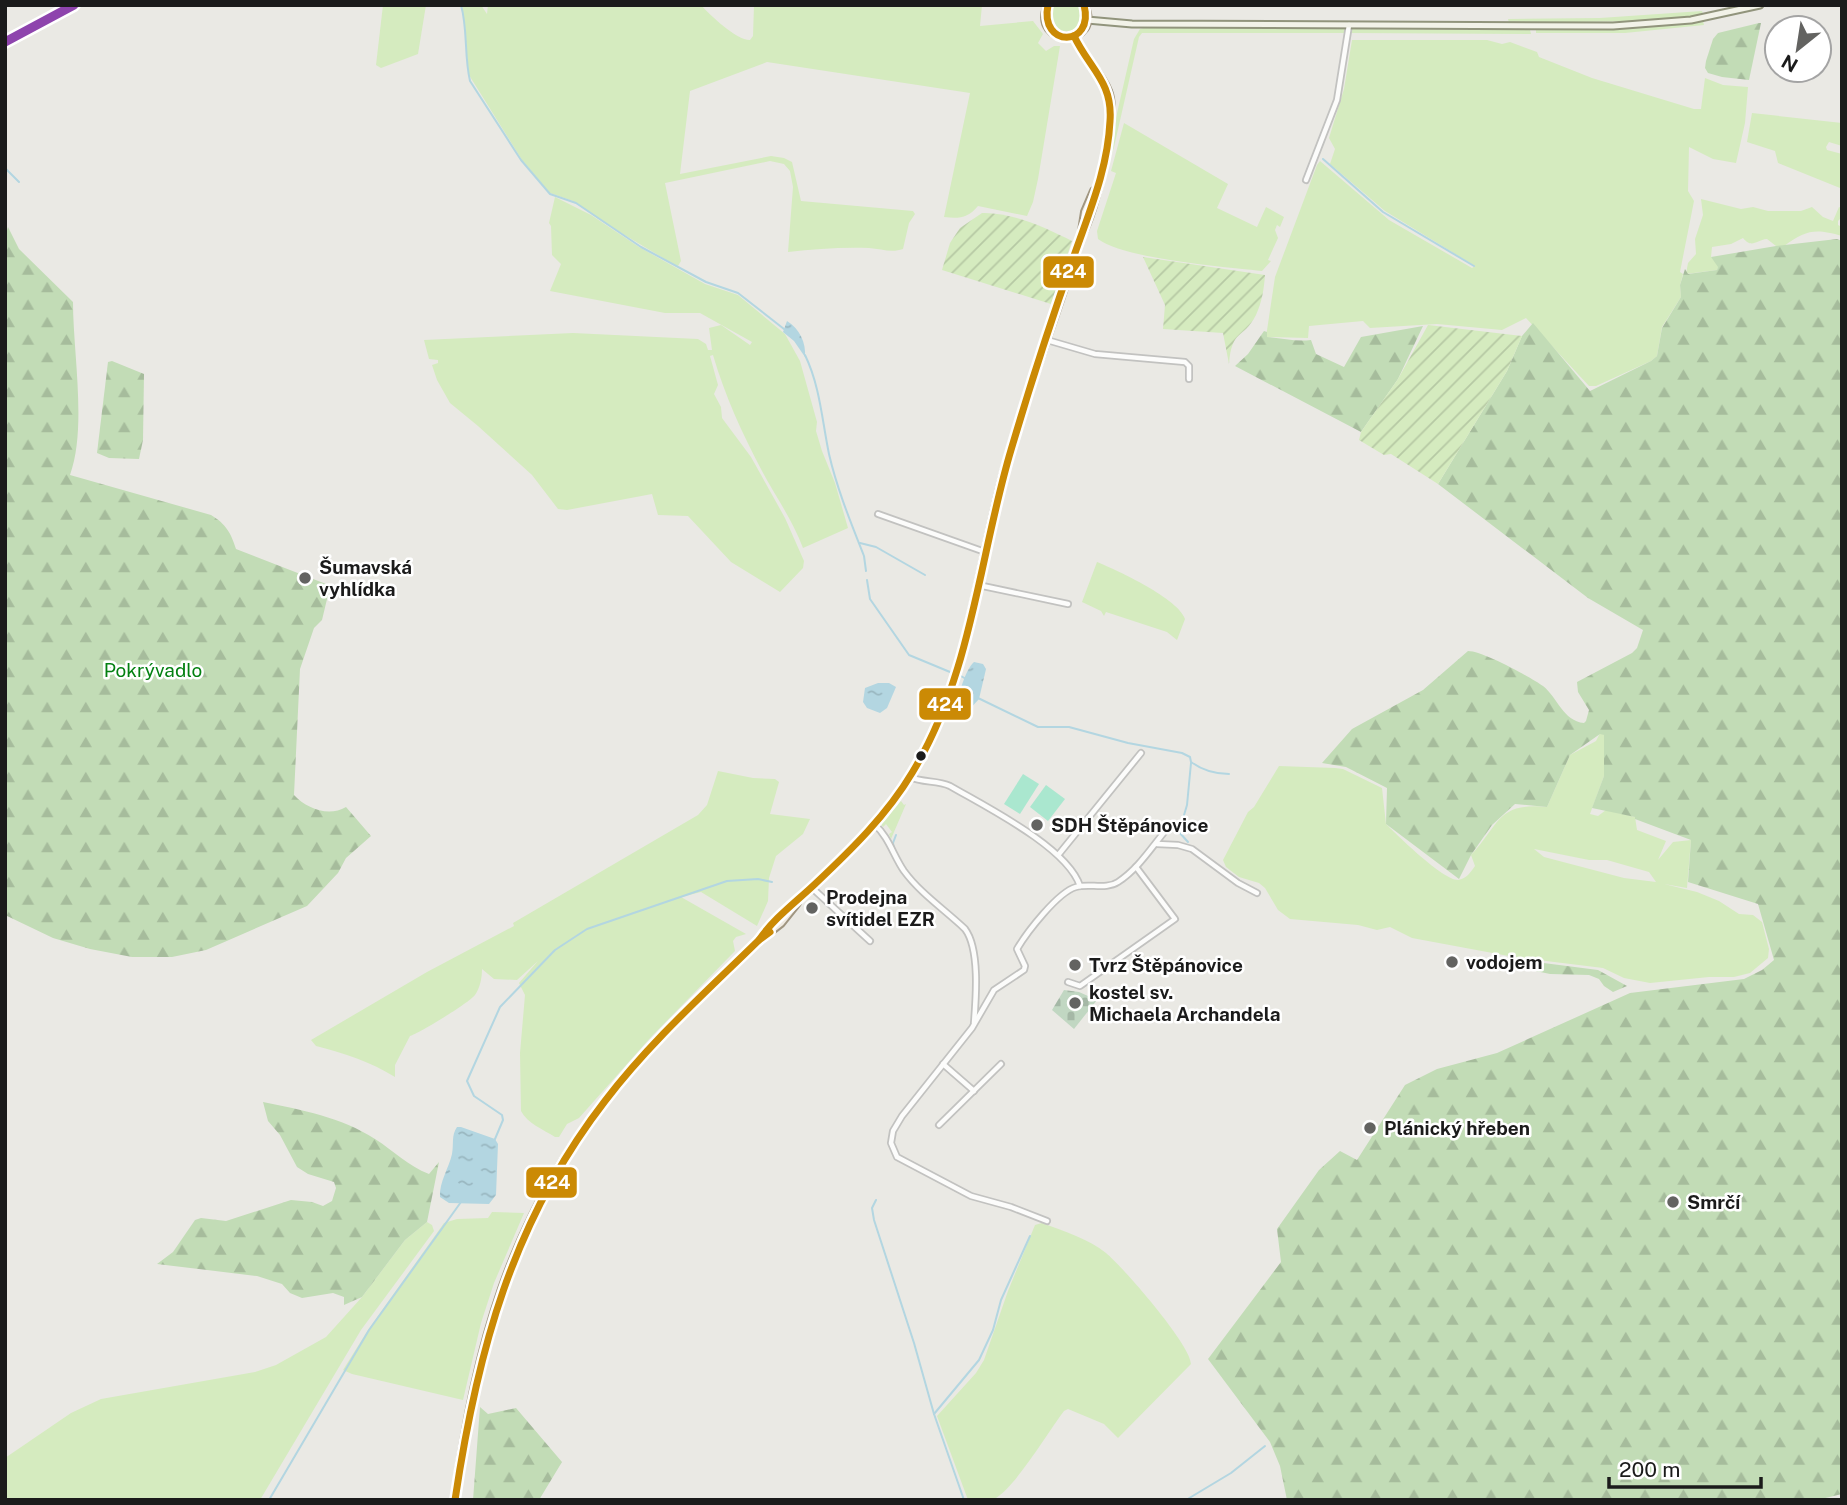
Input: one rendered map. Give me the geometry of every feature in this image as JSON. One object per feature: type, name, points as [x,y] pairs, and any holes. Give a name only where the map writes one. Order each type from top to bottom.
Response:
[{"type":"main road","points":[[1048,5],[1045,18],[1049,29],[1061,37],[1074,36],[1081,32],[1087,20],[1084,5]]},
{"type":"main road","points":[[1087,20],[1122,24],[1613,26],[1691,20],[1760,5]]},
{"type":"main road","points":[[455,1500],[472,1392],[488,1328],[514,1255],[546,1189],[584,1129],[627,1074],[759,940],[777,916],[801,897],[874,824],[910,776],[934,730],[964,644],[1007,460],[1081,236],[1085,212],[1098,181],[1110,131],[1112,103],[1105,84],[1079,49],[1074,36]]},
{"type":"street","points":[[1307,180],[1337,100],[1349,25]]},
{"type":"street","points":[[1047,340],[1095,354],[1185,362],[1189,366],[1189,379]]},
{"type":"street","points":[[878,514],[985,552]]},
{"type":"street","points":[[978,585],[1068,604]]},
{"type":"street","points":[[1059,854],[1141,753]]},
{"type":"street","points":[[910,776],[950,786],[1059,854],[1075,873],[1080,886]]},
{"type":"street","points":[[874,824],[885,835],[910,878],[965,929],[972,939],[976,1001],[974,1025]]},
{"type":"street","points":[[1047,1221],[971,1196],[897,1157],[891,1143],[893,1131],[974,1025],[994,990],[1025,969],[1017,947],[1061,896],[1073,887],[1114,884],[1136,867],[1166,830]]},
{"type":"street","points":[[1157,844],[1192,849],[1238,883],[1257,893]]},
{"type":"street","points":[[1068,982],[1081,986],[1174,919],[1136,867]]},
{"type":"street","points":[[811,887],[870,941]]},
{"type":"street","points":[[943,1064],[974,1091]]},
{"type":"street","points":[[939,1125],[1001,1064]]},
{"type":"green space","points":[[383,5],[426,5],[418,54],[381,68],[376,65]]},
{"type":"green space","points":[[462,5],[481,5],[487,14],[488,5],[701,5],[731,32],[750,40],[753,36],[754,5],[982,5],[980,26],[1033,21],[1043,34],[1038,43],[1046,51],[1060,46],[1033,202],[1027,216],[978,206],[963,217],[944,217],[970,93],[767,62],[690,91],[680,174],[771,156],[784,158],[792,162],[801,201],[913,211],[915,214],[909,223],[903,249],[891,251],[839,248],[788,252],[793,187],[790,171],[784,164],[770,161],[665,183],[681,261],[678,266],[573,201],[550,193],[522,160],[469,75]]},
{"type":"green space","points":[[1054,5],[1079,5],[1083,18],[1078,29],[1066,33],[1055,29],[1050,16]]},
{"type":"green space","points":[[1702,11],[1703,14],[1695,16],[1646,21],[1509,23],[1508,19],[1600,18]]},
{"type":"green space","points":[[1703,21],[1704,25],[1625,33],[1536,33],[1536,30],[1630,29]]},
{"type":"green space","points":[[1761,23],[1749,80],[1708,73],[1705,68],[1706,61],[1713,39],[1718,33]]},
{"type":"green space","points":[[1346,28],[1346,33],[1142,33],[1114,147],[1096,205],[1134,39],[1140,29]]},
{"type":"green space","points":[[1351,29],[1530,30],[1531,34],[1351,33]]},
{"type":"green space","points":[[1352,40],[1487,40],[1502,44],[1510,42],[1592,78],[1694,109],[1701,109],[1705,78],[1723,85],[1748,87],[1745,123],[1736,163],[1713,159],[1689,147],[1688,191],[1694,201],[1680,272],[1683,274],[1681,297],[1662,327],[1657,356],[1596,386],[1589,386],[1526,318],[1502,330],[1437,324],[1370,328],[1363,321],[1309,326],[1308,338],[1266,337],[1275,277],[1320,161],[1389,220],[1472,268],[1475,266],[1385,211],[1330,164],[1335,149],[1329,138],[1344,89]]},
{"type":"green space","points":[[1752,113],[1842,123],[1842,146],[1829,142],[1826,147],[1827,150],[1842,154],[1840,188],[1778,163],[1775,151],[1747,142]]},
{"type":"green space","points":[[1124,123],[1228,184],[1217,208],[1257,227],[1266,207],[1284,217],[1280,227],[1277,225],[1275,230],[1278,238],[1268,260],[1271,261],[1262,271],[1152,257],[1111,246],[1098,239],[1097,231],[1116,173],[1111,171]]},
{"type":"green space","points":[[555,197],[591,215],[639,247],[705,284],[738,295],[785,334],[800,361],[817,422],[816,431],[848,528],[803,548],[748,443],[713,355],[710,356],[718,385],[714,394],[721,407],[722,418],[751,457],[785,518],[804,561],[803,568],[780,592],[731,562],[688,516],[658,515],[652,494],[567,510],[558,509],[532,475],[450,403],[432,365],[438,363],[438,360],[429,359],[424,340],[573,333],[698,339],[706,344],[708,350],[712,350],[709,328],[721,325],[750,345],[752,342],[700,313],[665,313],[550,291],[561,264],[552,255],[549,223]]},
{"type":"green space","points":[[1701,199],[1741,209],[1753,207],[1768,211],[1801,211],[1812,207],[1823,217],[1833,221],[1839,207],[1842,208],[1838,225],[1842,227],[1842,236],[1811,232],[1784,246],[1776,246],[1767,239],[1749,243],[1743,238],[1731,244],[1712,247],[1711,257],[1719,266],[1717,270],[1686,274],[1688,263],[1696,254],[1695,239],[1703,215]]},
{"type":"green space","points":[[982,213],[1017,218],[1072,241],[1051,304],[942,270],[950,243],[960,228]]},
{"type":"green space","name":"Pokrývadlo","points":[[8,227],[19,249],[73,302],[78,435],[70,475],[211,515],[227,529],[236,549],[326,584],[328,595],[322,620],[314,628],[300,669],[294,795],[318,810],[333,811],[346,807],[371,836],[346,858],[338,873],[307,906],[206,950],[172,957],[132,957],[53,938],[5,915],[5,237]]},
{"type":"green space","points":[[1837,239],[1842,241],[1842,1494],[1817,1500],[1287,1500],[1280,1466],[1270,1442],[1208,1359],[1281,1262],[1277,1229],[1319,1170],[1340,1151],[1357,1160],[1405,1085],[1437,1069],[1497,1053],[1630,993],[1744,979],[1774,960],[1758,904],[1688,882],[1691,840],[1635,817],[1592,808],[1604,776],[1604,735],[1600,734],[1570,755],[1547,807],[1515,804],[1492,825],[1471,855],[1459,879],[1386,824],[1387,788],[1346,767],[1322,763],[1352,729],[1423,690],[1468,651],[1495,660],[1537,682],[1571,718],[1584,723],[1589,710],[1578,692],[1577,682],[1637,648],[1643,630],[1588,598],[1438,484],[1507,371],[1522,336],[1533,323],[1590,391],[1657,356],[1662,328],[1681,297],[1680,285],[1685,269],[1688,274],[1717,270],[1718,267],[1711,257]]},
{"type":"green space","points":[[1143,257],[1265,275],[1258,310],[1251,323],[1235,339],[1229,364],[1223,333],[1163,329],[1165,305]]},
{"type":"green space","points":[[1428,325],[1522,336],[1507,371],[1438,484],[1391,454],[1384,455],[1359,440],[1361,432],[1398,379]]},
{"type":"green space","points":[[1423,326],[1398,379],[1361,432],[1235,366],[1248,354],[1264,331],[1267,332],[1267,337],[1311,340],[1316,354],[1344,367],[1361,337]]},
{"type":"green space","points":[[112,361],[144,374],[143,440],[139,459],[109,458],[97,453],[108,362]]},
{"type":"green space","points":[[1097,562],[1146,586],[1172,603],[1185,619],[1177,640],[1167,632],[1106,612],[1104,616],[1101,611],[1082,602]]},
{"type":"green space","points":[[1600,733],[1605,735],[1604,776],[1590,814],[1598,816],[1606,810],[1635,817],[1637,830],[1666,841],[1658,860],[1673,842],[1691,840],[1687,888],[1664,884],[1697,892],[1719,901],[1739,914],[1753,915],[1762,922],[1769,949],[1768,958],[1750,973],[1734,977],[1650,983],[1624,978],[1603,968],[1514,957],[1412,938],[1390,927],[1377,930],[1358,925],[1290,919],[1278,910],[1265,888],[1259,883],[1239,877],[1226,867],[1223,860],[1248,812],[1254,807],[1279,766],[1335,768],[1343,769],[1382,788],[1386,824],[1442,873],[1458,880],[1468,875],[1475,866],[1471,855],[1501,818],[1518,808],[1547,807],[1570,755],[1596,741]],"holes":[[[1534,849],[1589,860],[1607,860],[1649,872],[1656,882],[1624,878],[1544,857]]]},
{"type":"green space","points":[[718,771],[775,779],[779,782],[770,814],[810,819],[803,834],[776,856],[769,878],[768,901],[757,926],[701,892],[681,897],[746,934],[736,937],[733,941],[735,951],[651,1037],[579,1118],[567,1124],[559,1137],[536,1126],[521,1111],[520,1053],[525,995],[519,983],[538,961],[517,980],[494,979],[482,969],[479,986],[471,999],[410,1036],[395,1065],[395,1077],[357,1058],[316,1046],[311,1040],[427,972],[514,926],[513,923],[698,815],[707,805]]},
{"type":"green space","points":[[1023,774],[1039,784],[1020,814],[1004,804]]},
{"type":"green space","points":[[1046,785],[1065,799],[1048,821],[1030,807]]},
{"type":"green space","points":[[901,801],[906,804],[891,839],[889,834],[892,832],[886,824],[883,827],[881,824]]},
{"type":"green space","points":[[1528,961],[1598,970],[1627,986],[1613,992],[1599,979],[1589,975],[1550,974],[1526,969]]},
{"type":"green space","points":[[1064,990],[1079,992],[1097,1000],[1074,1029],[1052,1010]]},
{"type":"green space","points":[[263,1102],[321,1115],[349,1125],[429,1174],[439,1162],[427,1222],[405,1240],[362,1297],[344,1305],[344,1297],[333,1293],[302,1298],[290,1293],[282,1284],[257,1276],[157,1264],[173,1252],[195,1220],[201,1218],[226,1221],[291,1200],[323,1206],[332,1201],[336,1188],[334,1182],[308,1174],[297,1167],[280,1135],[268,1121]]},
{"type":"green space","points":[[492,1212],[524,1213],[494,1283],[481,1323],[463,1400],[343,1370],[444,1223],[457,1219],[488,1218]]},
{"type":"green space","points":[[427,1222],[432,1225],[434,1231],[361,1330],[260,1500],[5,1500],[5,1458],[71,1413],[101,1399],[255,1372],[276,1365],[326,1337],[362,1297],[405,1240]]},
{"type":"green space","points":[[1042,1223],[1092,1244],[1115,1261],[1169,1324],[1188,1354],[1191,1364],[1118,1438],[1104,1424],[1068,1409],[1064,1411],[1004,1492],[993,1499],[968,1500],[937,1416],[976,1373],[984,1360],[1035,1225]]},
{"type":"green space","points":[[480,1407],[488,1414],[516,1408],[562,1462],[539,1500],[473,1500]]},
{"type":"water","points":[[787,321],[801,337],[805,357],[794,341],[783,332]]},
{"type":"water","points":[[974,662],[983,664],[986,669],[979,699],[968,711],[958,711],[962,685]]},
{"type":"water","points":[[878,683],[889,683],[896,687],[887,708],[880,713],[867,708],[863,702],[865,688]]},
{"type":"water","points":[[457,1127],[495,1139],[498,1144],[496,1195],[489,1204],[449,1203],[440,1197],[452,1154],[454,1134]]},
{"type":"waterway","points":[[461,5],[470,81],[521,160],[550,194],[576,203],[641,247],[706,282],[738,293],[784,329]]},
{"type":"waterway","points":[[1323,159],[1383,212],[1474,266]]},
{"type":"waterway","points":[[5,168],[19,182]]},
{"type":"waterway","points":[[805,355],[817,391],[832,467],[864,556],[866,571]]},
{"type":"waterway","points":[[860,543],[876,547],[925,575]]},
{"type":"waterway","points":[[867,580],[870,599],[909,655],[950,672]]},
{"type":"waterway","points":[[961,676],[966,679]]},
{"type":"waterway","points":[[978,698],[1038,727],[1069,727],[1128,743],[1182,753],[1204,769],[1229,774]]},
{"type":"waterway","points":[[1188,842],[1179,832],[1187,805],[1191,763]]},
{"type":"waterway","points":[[894,849],[896,835]]},
{"type":"waterway","points":[[495,1139],[503,1120],[502,1115],[474,1096],[467,1081],[500,1007],[555,950],[587,929],[727,881],[758,879],[772,882]]},
{"type":"waterway","points":[[876,1200],[872,1208],[874,1220],[934,1414],[964,1500]]},
{"type":"waterway","points":[[269,1500],[369,1330],[461,1202]]},
{"type":"waterway","points":[[934,1414],[979,1360],[993,1330],[1001,1300],[1030,1236]]},
{"type":"waterway","points":[[1186,1500],[1231,1473],[1265,1446]]},
{"type":"transit line","points":[[5,42],[74,5]]},
{"type":"transit line","name":"424","points":[[1048,5],[1047,19],[1051,29],[1058,35],[1067,37],[1082,29],[1085,19],[1084,5]]},
{"type":"transit line","name":"424","points":[[759,940],[778,917],[880,818],[912,773],[948,696],[972,615],[1011,450],[1035,370],[1095,196],[1106,152],[1110,121],[1108,96],[1074,36]]},
{"type":"transit line","name":"424","points":[[455,1500],[464,1446],[488,1341],[503,1290],[545,1193],[573,1147],[622,1079],[679,1018],[770,932]]},
{"type":"place","name":"Šumavská vyhlídka","points":[[305,578]]},
{"type":"place","name":"SDH Štěpánovice","points":[[1037,825]]},
{"type":"place","name":"Prodejna svítidel EZR","points":[[812,908]]},
{"type":"place","name":"vodojem","points":[[1452,962]]},
{"type":"place","name":"Tvrz Štěpánovice","points":[[1075,965]]},
{"type":"place","name":"kostel sv. Michaela Archandela","points":[[1075,1003]]},
{"type":"place","name":"Plánický hřeben","points":[[1370,1128]]},
{"type":"place","name":"Smrčí","points":[[1673,1202]]}]
